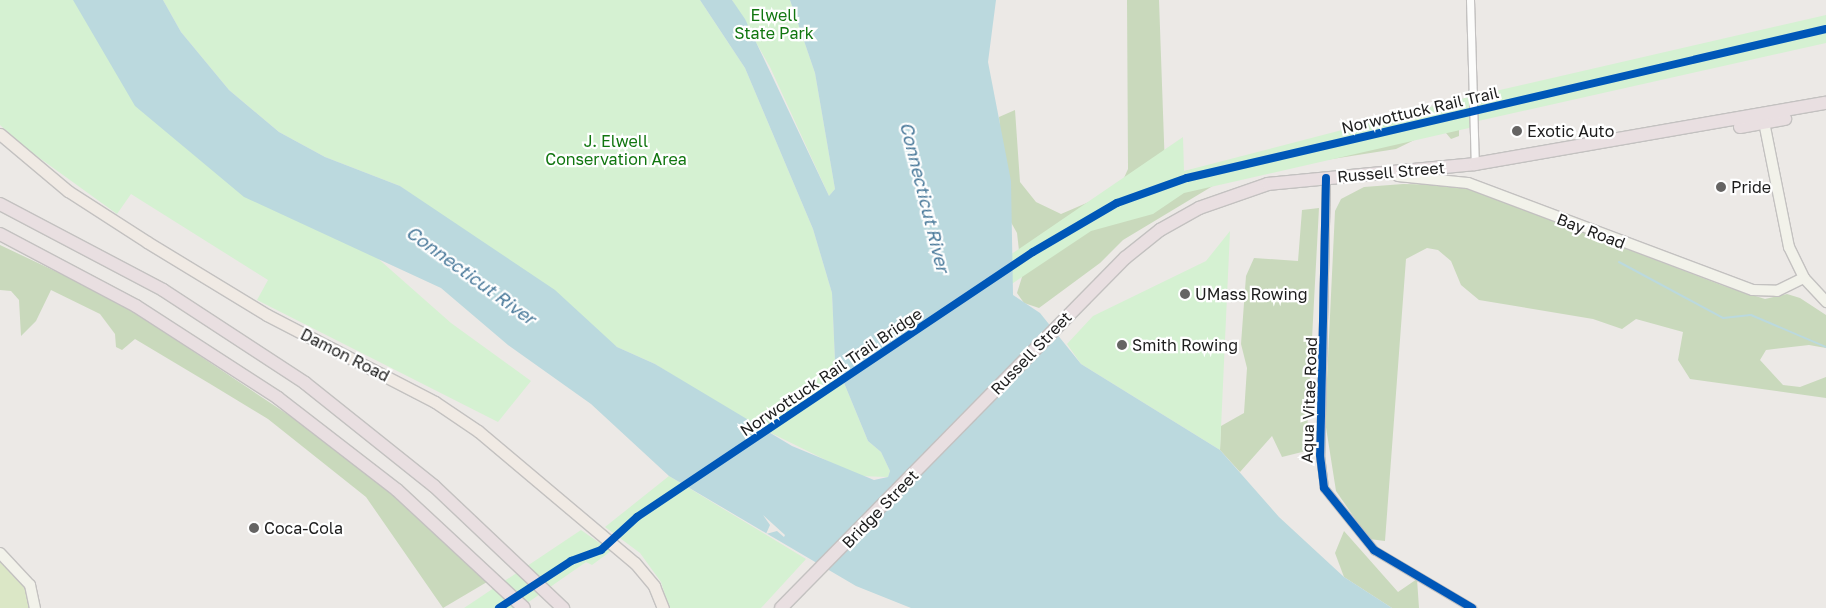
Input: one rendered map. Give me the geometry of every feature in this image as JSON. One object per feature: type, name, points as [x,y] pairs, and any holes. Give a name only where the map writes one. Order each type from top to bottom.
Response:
[{"type":"highway","name":"Russell Street","points":[[973,412],[1093,290],[1147,240],[1199,208],[1268,184],[1475,164],[1592,147],[1764,118],[1826,103]]},
{"type":"highway","name":"Russell Street","points":[[1764,118],[1826,112]]},
{"type":"highway","points":[[0,204],[148,282],[283,368],[404,460],[519,564],[563,608]]},
{"type":"highway","points":[[0,234],[144,311],[270,392],[386,480],[524,608]]},
{"type":"highway","name":"Bridge Street","points":[[783,607],[973,412]]},
{"type":"main road","points":[[1764,118],[1783,227],[1804,278],[1826,302]]},
{"type":"main road","name":"Damon Road","points":[[0,134],[68,191],[138,237],[267,315],[435,402],[478,431],[636,563],[654,586],[663,607]]},
{"type":"main road","name":"Bay Road","points":[[1374,174],[1468,183],[1753,290],[1777,291],[1804,278]]},
{"type":"main road","points":[[0,553],[32,589],[34,608]]},
{"type":"street","points":[[1470,0],[1475,164]]},
{"type":"street","name":"Aqua Vitae Road","points":[[1326,178],[1322,481],[1336,508],[1374,550],[1472,608]]},
{"type":"green space","points":[[0,0],[79,0],[198,156],[374,255],[451,323],[531,381],[498,422],[257,300],[268,280],[131,194],[117,214],[27,149],[0,125]]},
{"type":"green space","name":"J. Elwell Conservation Area","points":[[163,0],[700,0],[745,68],[813,229],[832,293],[835,361],[868,441],[881,452],[890,471],[888,477],[858,476],[737,416],[655,364],[617,347],[400,186],[325,157],[279,132],[229,90],[181,32]]},
{"type":"green space","name":"Elwell State Park","points":[[732,0],[790,0],[815,73],[835,189],[829,196],[770,67]]},
{"type":"green space","points":[[1127,0],[1159,0],[1165,169],[1177,173],[1381,125],[1459,120],[1459,136],[1451,139],[1441,127],[1396,149],[1231,175],[1123,240],[1100,263],[1039,308],[1024,303],[1017,293],[1022,277],[1017,233],[1008,217],[999,117],[1015,110],[1020,182],[1036,202],[1061,214],[1119,189],[1128,169]]},
{"type":"green space","points":[[1826,15],[1826,43],[1478,121],[1469,128],[1184,193],[1153,214],[1091,231],[932,337],[922,315],[1183,137],[1184,171],[1465,98]]},
{"type":"green space","points":[[1403,184],[1459,185],[1724,286],[1765,299],[1787,294],[1800,298],[1826,315],[1826,348],[1809,345],[1766,350],[1760,360],[1783,385],[1800,387],[1826,377],[1826,398],[1690,379],[1678,360],[1683,332],[1636,319],[1622,329],[1593,319],[1479,300],[1461,285],[1451,261],[1438,250],[1427,248],[1406,259],[1385,541],[1369,539],[1336,491],[1325,421],[1335,211],[1341,199],[1364,187]]},
{"type":"green space","points":[[1319,208],[1306,451],[1282,457],[1272,436],[1240,472],[1220,450],[1221,426],[1244,413],[1247,368],[1241,344],[1246,276],[1254,258],[1298,261],[1302,210]]},
{"type":"green space","points":[[1230,231],[1220,450],[1081,364],[1067,344],[1093,316],[1206,261]]},
{"type":"green space","points":[[0,245],[116,300],[293,418],[384,486],[487,582],[443,608],[366,497],[268,419],[212,385],[135,339],[122,350],[116,347],[115,334],[100,314],[51,290],[36,321],[21,336],[19,300],[11,291],[0,290]]},
{"type":"green space","points":[[669,476],[806,559],[761,608],[669,608],[661,582],[640,553],[605,527]]},
{"type":"green space","points":[[581,530],[611,551],[592,565],[586,562],[520,608],[464,608]]},
{"type":"green space","points":[[1344,531],[1398,592],[1417,579],[1419,608],[1392,608],[1344,577],[1335,553]]},
{"type":"green space","points":[[0,557],[25,585],[29,608],[0,608]]},
{"type":"water","name":"Connecticut River","points":[[73,0],[163,0],[181,32],[229,90],[279,132],[325,157],[400,186],[555,290],[617,347],[655,364],[792,446],[874,480],[888,477],[890,471],[881,452],[868,441],[835,361],[832,293],[813,229],[745,68],[700,0],[732,0],[745,19],[829,196],[835,189],[815,73],[790,0],[996,0],[988,62],[1011,181],[1013,295],[1040,313],[1081,364],[1220,450],[1279,517],[1344,577],[1392,608],[911,608],[856,586],[669,476],[591,404],[508,345],[441,288],[244,197],[135,106]]},
{"type":"pier","points":[[763,515],[785,535],[784,537],[777,531],[766,534],[770,525]]},
{"type":"waterway","points":[[1619,262],[1723,318],[1751,315],[1826,347]]},
{"type":"cycle path","name":"Norwottuck Rail Trail","points":[[499,608],[571,561],[601,550],[637,517],[1033,252],[1117,203],[1187,178],[1826,29]]},
{"type":"cycle path","points":[[1326,178],[1320,455],[1324,488],[1374,550],[1472,608]]},
{"type":"place","name":"Exotic Auto","points":[[1517,131]]},
{"type":"place","name":"Pride","points":[[1721,187]]},
{"type":"place","name":"UMass Rowing","points":[[1185,294]]},
{"type":"place","name":"Smith Rowing","points":[[1122,345]]},
{"type":"place","name":"Coca-Cola","points":[[254,528]]}]
